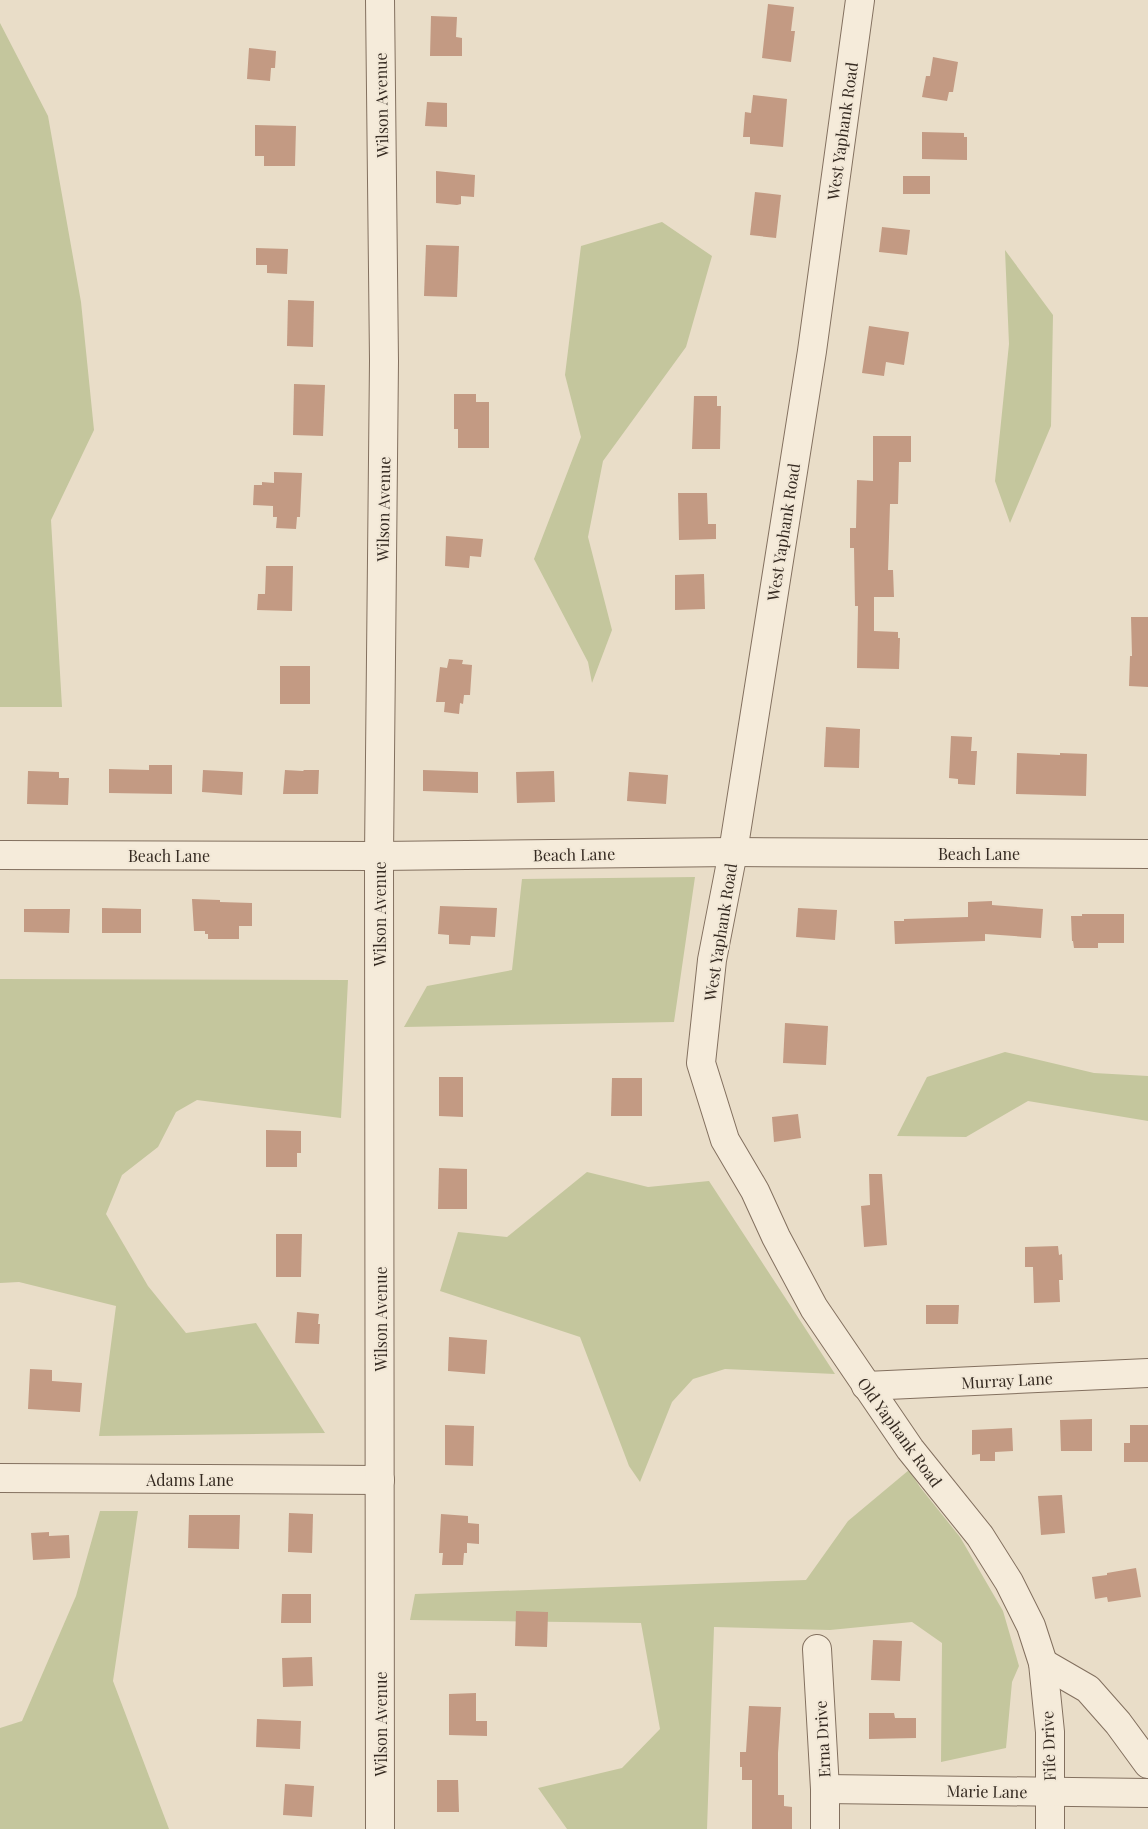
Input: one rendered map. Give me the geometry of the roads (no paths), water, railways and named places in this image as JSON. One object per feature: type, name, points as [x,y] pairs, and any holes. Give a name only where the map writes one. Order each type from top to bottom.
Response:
[{"type":"street","name":"Wilson Avenue","points":[[380,0],[384,361],[379,856],[380,1829]]},
{"type":"street","name":"West Yaphank Road","points":[[702,1063],[712,960],[733,852],[812,351],[860,0]]},
{"type":"street","name":"Beach Lane","points":[[0,855],[379,856],[733,852],[1148,854]]},
{"type":"street","name":"Old Yaphank Road","points":[[702,1063],[725,1140],[755,1191],[776,1237],[814,1308],[910,1448],[980,1536],[1009,1582],[1031,1626],[1043,1664]]},
{"type":"street","name":"Murray Lane","points":[[866,1386],[1148,1373]]},
{"type":"street","name":"Adams Lane","points":[[0,1478],[380,1480]]},
{"type":"street","name":"Erna Drive","points":[[817,1649],[825,1789],[825,1829]]},
{"type":"street","points":[[1043,1664],[1088,1690],[1118,1723],[1148,1764]]},
{"type":"street","name":"Fife Drive","points":[[1043,1664],[1050,1732],[1050,1829]]},
{"type":"street","name":"Marie Lane","points":[[825,1789],[1148,1794]]}]
